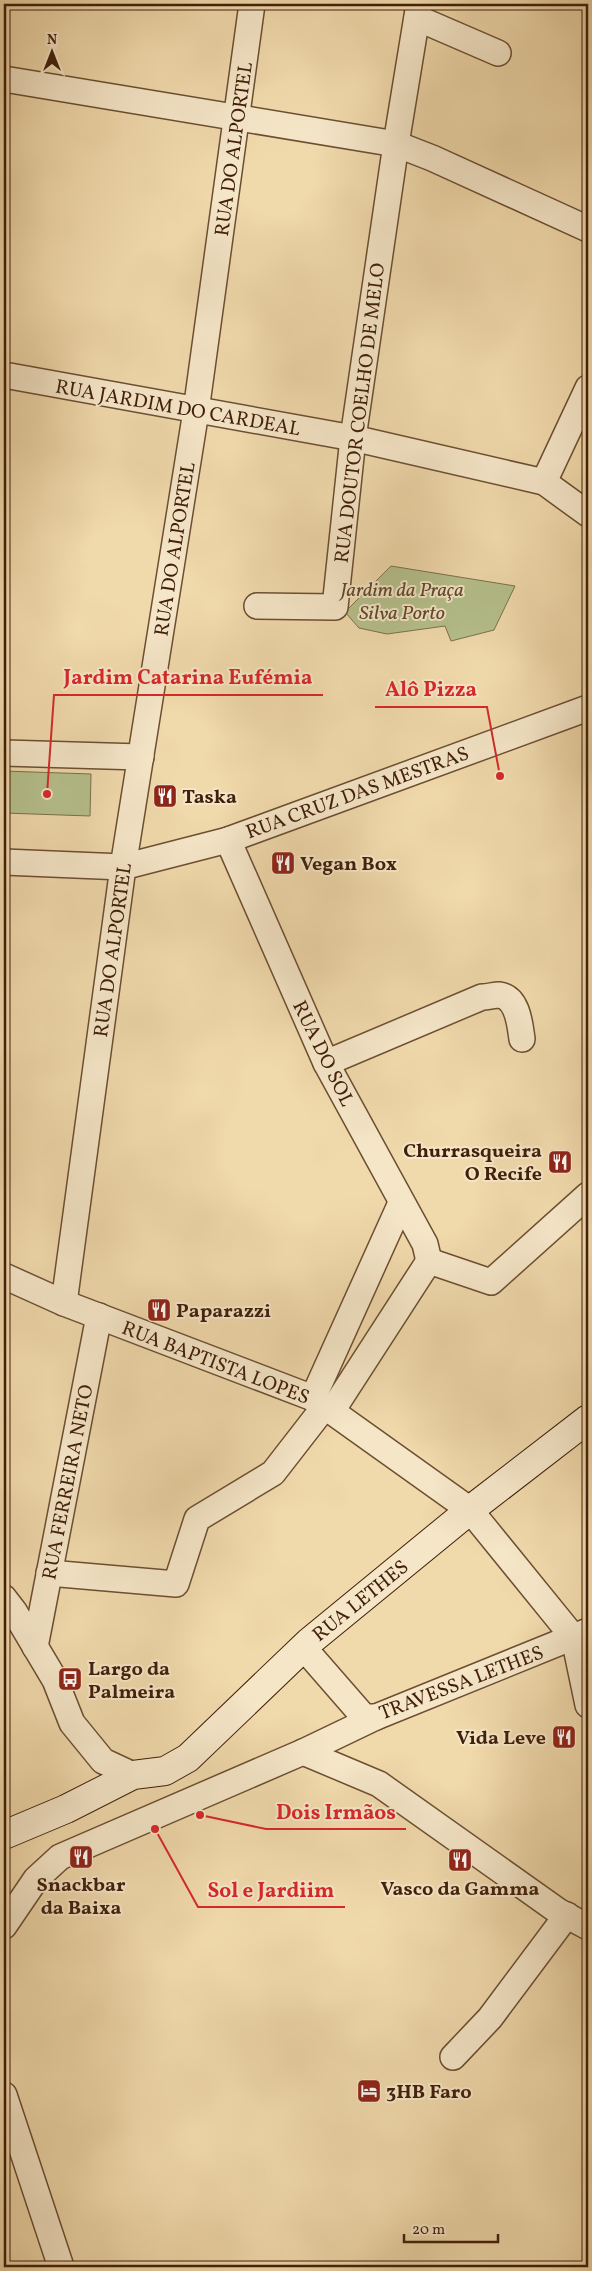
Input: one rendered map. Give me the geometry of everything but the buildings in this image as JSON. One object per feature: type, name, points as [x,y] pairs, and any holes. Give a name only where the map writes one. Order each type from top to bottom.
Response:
[{"type":"street","name":"RUA DO ALPORTEL","points":[[64,1303],[123,867],[196,411],[252,4]]},
{"type":"street","points":[[418,11],[498,53]]},
{"type":"street","name":"RUA DOUTOR COELHO DE MELO","points":[[257,606],[334,607],[353,438],[396,144],[418,11]]},
{"type":"street","points":[[4,79],[396,144],[432,158],[588,229]]},
{"type":"street","name":"RUA JARDIM DO CARDEAL","points":[[4,375],[353,438],[544,482]]},
{"type":"street","points":[[588,388],[544,482],[588,514]]},
{"type":"street","name":"RUA CRUZ DAS MESTRAS","points":[[4,862],[123,867],[228,840],[588,708]]},
{"type":"street","points":[[4,753],[141,757]]},
{"type":"street","name":"RUA DO SOL","points":[[228,840],[326,1063],[425,1244],[429,1261]]},
{"type":"street","points":[[326,1063],[482,997],[500,995],[511,1001],[519,1016],[522,1039]]},
{"type":"street","points":[[49,1573],[176,1584],[197,1520],[273,1473],[429,1261],[491,1282],[588,1195]]},
{"type":"street","points":[[324,1405],[401,1202]]},
{"type":"street","name":"RUA BAPTISTA LOPES","points":[[4,1276],[64,1303],[324,1405],[470,1510],[581,1634],[588,1705]]},
{"type":"street","name":"RUA FERREIRA NETO","points":[[35,1647],[99,1316]]},
{"type":"street","name":"RUA LETHES","points":[[4,1835],[66,1809],[133,1775],[165,1771],[188,1758],[303,1647],[470,1510],[588,1418]]},
{"type":"street","points":[[4,1598],[55,1680],[72,1723],[103,1761],[133,1775]]},
{"type":"street","name":"TRAVESSA LETHES","points":[[303,1647],[364,1718],[376,1718],[581,1634]]},
{"type":"street","points":[[4,1926],[36,1878],[60,1857],[303,1752],[376,1718]]},
{"type":"street","points":[[303,1752],[379,1784],[578,1921],[453,2057]]},
{"type":"street","points":[[4,2095],[61,2267]]},
{"type":"green space","name":"Jardim da Praça Silva Porto","points":[[391,566],[515,586],[494,630],[451,641],[445,626],[387,634],[359,628],[345,612]]},
{"type":"green space","points":[[4,771],[91,774],[90,816],[4,813]]},
{"type":"place","name":"Alô Pizza","points":[[500,776]]},
{"type":"place","name":"Jardim Catarina Eufémia","points":[[47,794]]},
{"type":"place","name":"Taska","points":[[165,796]]},
{"type":"place","name":"Vegan Box","points":[[283,863]]},
{"type":"place","name":"Churrasqueira O Recife","points":[[560,1162]]},
{"type":"place","name":"Paparazzi","points":[[159,1310]]},
{"type":"place","name":"Largo da Palmeira","points":[[70,1679]]},
{"type":"place","name":"Vida Leve","points":[[564,1737]]},
{"type":"place","name":"Dois Irmãos","points":[[200,1815]]},
{"type":"place","name":"Sol e Jardiim","points":[[155,1829]]},
{"type":"place","name":"Snackbar da Baixa","points":[[81,1857]]},
{"type":"place","name":"Vasco da Gamma","points":[[460,1860]]},
{"type":"place","name":"3HB Faro","points":[[369,2091]]}]
